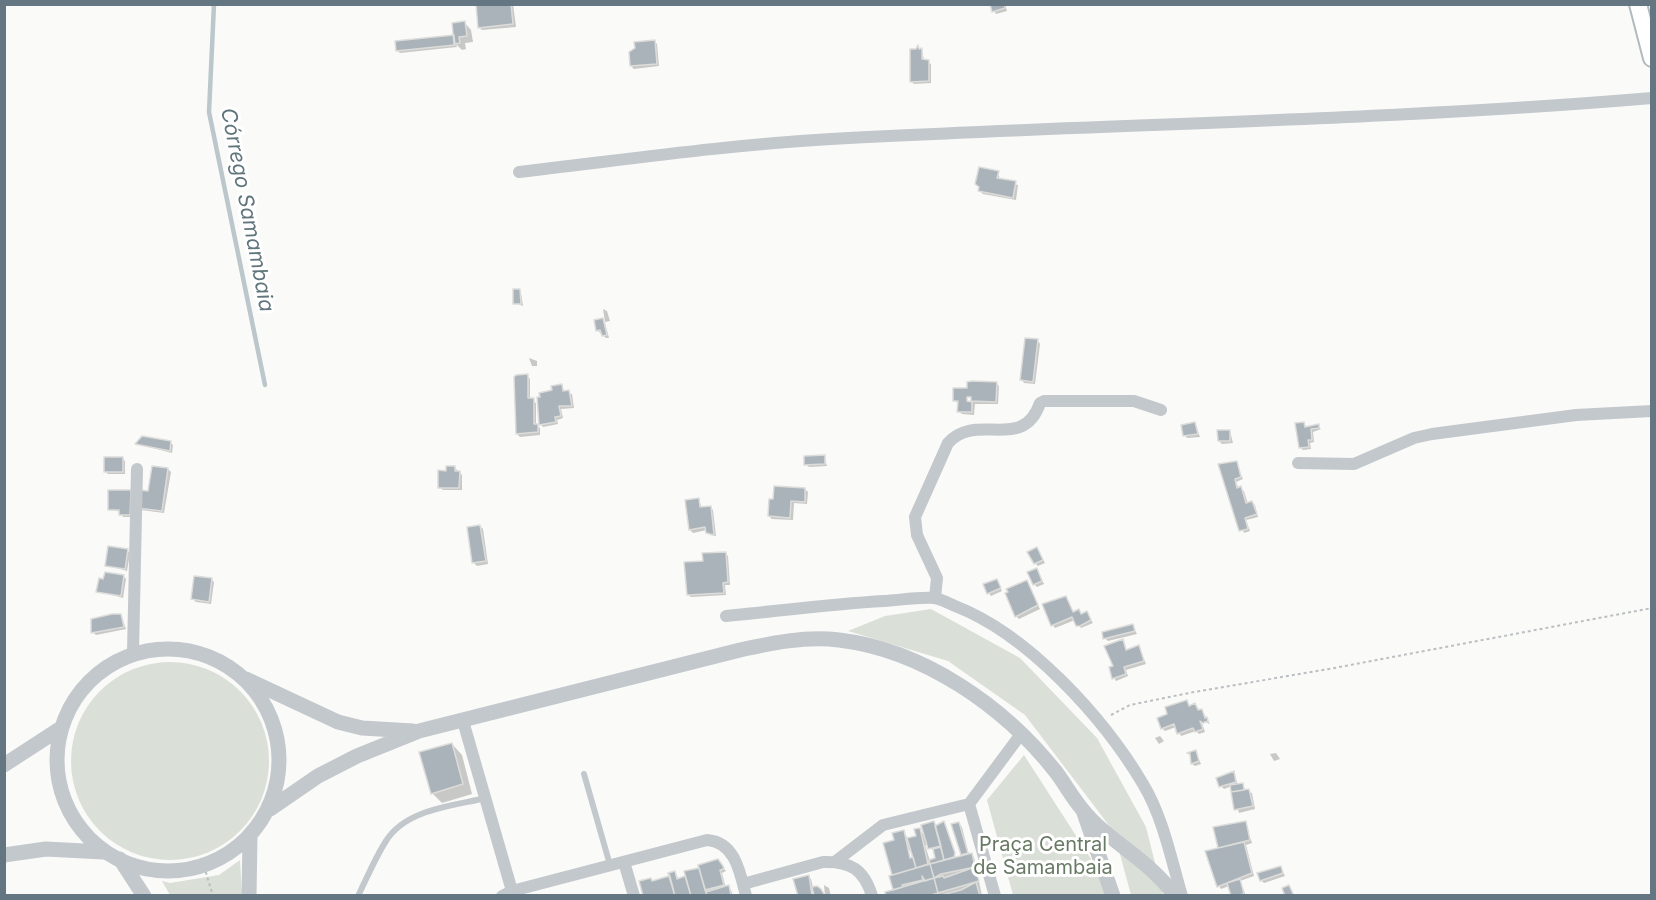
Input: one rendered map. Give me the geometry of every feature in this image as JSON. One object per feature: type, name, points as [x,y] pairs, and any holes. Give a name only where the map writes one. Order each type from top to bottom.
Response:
[{"type":"main road","points":[[1638,4],[1647,27],[1652,58]]},
{"type":"street","points":[[519,172],[698,149],[831,139],[1498,111],[1652,98]]},
{"type":"street","points":[[935,598],[937,578],[917,535],[915,517],[948,443],[954,437],[967,431],[1022,427],[1035,417],[1040,403],[1044,401],[1134,401],[1161,410]]},
{"type":"street","points":[[1298,463],[1354,464],[1413,438],[1432,434],[1576,416],[1652,411]]},
{"type":"street","points":[[133,652],[137,469]]},
{"type":"street","points":[[726,616],[850,603],[935,598],[964,609],[997,627],[1062,682],[1099,723],[1144,786],[1158,819],[1182,896]]},
{"type":"street","points":[[419,731],[362,728],[338,722],[246,679],[214,657],[177,648],[133,652],[105,668],[77,694],[61,729],[56,761],[61,794],[76,824],[103,852],[120,860],[170,872],[204,866],[228,854],[250,837],[270,809],[318,776],[347,761],[419,731],[786,640],[838,640],[876,648],[921,664],[966,688],[1021,734],[1055,771],[1083,811],[1150,867],[1174,896]]},
{"type":"street","points":[[246,679],[268,710],[279,746],[270,809]]},
{"type":"street","points":[[463,721],[487,798],[507,893],[707,840],[719,841],[732,855],[745,890],[823,862],[836,861],[857,868],[864,876],[872,896]]},
{"type":"street","points":[[4,765],[61,729]]},
{"type":"street","points":[[836,861],[883,825],[969,804],[1021,734]]},
{"type":"street","points":[[969,804],[995,896]]},
{"type":"street","points":[[1083,811],[1113,896]]},
{"type":"street","points":[[249,896],[250,837]]},
{"type":"street","points":[[4,855],[46,849],[103,852]]},
{"type":"street","points":[[120,860],[144,896]]},
{"type":"street","points":[[624,862],[634,896]]},
{"type":"lane","points":[[584,774],[610,866]]},
{"type":"lane","points":[[358,896],[387,840],[402,824],[418,815],[487,798]]},
{"type":"path","points":[[1099,723],[1130,705],[1154,700],[1652,608]]},
{"type":"path","points":[[204,866],[213,896]]},
{"type":"green space","points":[[931,609],[1020,658],[1097,738],[1146,827],[1163,895],[1131,895],[1114,832],[1025,715],[948,661],[848,631],[885,616]]},
{"type":"green space","points":[[160,662],[180,662],[208,669],[233,684],[247,698],[262,723],[269,751],[269,771],[262,799],[247,824],[233,838],[199,856],[180,860],[160,860],[132,853],[107,838],[93,824],[75,790],[71,771],[71,751],[78,723],[93,698],[107,684],[141,666]]},
{"type":"green space","name":"Praça Central de Samambaia","points":[[1024,755],[1102,876],[1107,895],[1013,895],[987,800]]},
{"type":"green space","points":[[240,860],[242,895],[170,895],[162,881],[170,883],[219,875]]},
{"type":"building","points":[[476,4],[511,4],[513,24],[478,28]]},
{"type":"building","points":[[990,4],[1004,4],[1005,8],[992,12]]},
{"type":"building","points":[[465,21],[467,36],[459,37],[460,43],[454,44],[452,23]]},
{"type":"building","points":[[454,35],[455,45],[396,51],[395,41]]},
{"type":"building","points":[[655,40],[657,64],[630,66],[629,52],[635,48],[634,42]]},
{"type":"building","points":[[918,45],[919,49],[922,48],[922,59],[929,60],[929,81],[910,82],[910,49],[916,49]]},
{"type":"building","points":[[979,167],[999,171],[997,178],[1016,181],[1013,198],[978,191],[979,187],[975,184]]},
{"type":"building","points":[[513,289],[520,289],[521,304],[513,304]]},
{"type":"building","points":[[603,318],[607,335],[602,336],[600,330],[596,331],[594,320]]},
{"type":"building","points":[[1025,338],[1038,339],[1033,382],[1020,380]]},
{"type":"building","points":[[528,374],[528,398],[534,398],[534,424],[538,424],[538,432],[516,434],[514,377]]},
{"type":"building","points":[[967,382],[997,382],[996,402],[971,401],[971,397],[967,397],[967,401],[972,402],[972,412],[957,412],[958,401],[953,401],[953,388],[967,388]]},
{"type":"building","points":[[562,384],[563,391],[569,390],[572,406],[559,406],[561,416],[555,417],[556,422],[539,425],[537,397],[540,397],[539,393],[552,390],[551,386]]},
{"type":"building","points":[[1195,422],[1198,434],[1183,436],[1181,425]]},
{"type":"building","points":[[1304,422],[1305,427],[1319,424],[1319,428],[1311,429],[1312,440],[1308,440],[1309,447],[1299,448],[1295,423]]},
{"type":"building","points":[[1217,430],[1230,430],[1230,441],[1218,441]]},
{"type":"building","points":[[142,436],[171,441],[170,451],[135,444]]},
{"type":"building","points":[[825,455],[825,464],[804,465],[804,456]]},
{"type":"building","points":[[104,457],[123,457],[123,472],[104,472]]},
{"type":"building","points":[[1237,461],[1241,477],[1235,479],[1237,488],[1241,486],[1246,503],[1252,501],[1257,514],[1245,518],[1248,529],[1239,531],[1218,464]]},
{"type":"building","points":[[152,466],[168,468],[162,511],[137,508],[139,490],[148,491]]},
{"type":"building","points":[[446,466],[455,466],[455,471],[460,471],[459,488],[438,488],[438,470],[446,471]]},
{"type":"building","points":[[774,486],[805,488],[805,502],[791,501],[790,518],[768,516],[769,499],[773,499]]},
{"type":"building","points":[[108,490],[131,490],[130,515],[119,515],[119,510],[108,510]]},
{"type":"building","points":[[699,498],[700,507],[711,506],[714,535],[706,533],[705,527],[689,530],[685,500]]},
{"type":"building","points":[[480,525],[486,561],[472,563],[467,527]]},
{"type":"building","points":[[108,546],[128,549],[125,569],[105,566]]},
{"type":"building","points":[[1037,547],[1043,560],[1034,564],[1027,552]]},
{"type":"building","points":[[726,552],[728,582],[723,583],[724,593],[687,595],[684,562],[703,561],[702,553]]},
{"type":"building","points":[[1037,568],[1042,581],[1033,585],[1027,572]]},
{"type":"building","points":[[105,572],[124,575],[121,596],[96,592],[99,578],[103,579]]},
{"type":"building","points":[[194,576],[212,578],[209,602],[191,599]]},
{"type":"building","points":[[997,579],[1001,588],[987,594],[983,584]]},
{"type":"building","points":[[1027,580],[1038,605],[1015,617],[1005,593],[1008,592],[1006,589]]},
{"type":"building","points":[[1066,596],[1073,612],[1079,609],[1081,614],[1087,611],[1091,620],[1076,626],[1072,617],[1051,626],[1042,604]]},
{"type":"building","points":[[121,614],[124,627],[91,633],[91,619]]},
{"type":"building","points":[[1133,624],[1135,631],[1103,639],[1102,632]]},
{"type":"building","points":[[1123,639],[1126,650],[1139,645],[1144,661],[1124,667],[1126,674],[1112,679],[1109,667],[1113,666],[1104,646]]},
{"type":"building","points":[[1187,700],[1189,706],[1195,703],[1198,710],[1202,709],[1205,718],[1207,717],[1208,721],[1203,723],[1200,721],[1203,729],[1195,732],[1193,728],[1177,734],[1174,724],[1161,729],[1157,718],[1167,714],[1165,707]]},
{"type":"building","points":[[452,743],[463,784],[431,794],[419,752]]},
{"type":"building","points":[[1196,750],[1199,761],[1191,764],[1190,754],[1187,753]]},
{"type":"building","points":[[1234,771],[1236,782],[1219,787],[1216,778]]},
{"type":"building","points":[[1243,783],[1244,790],[1231,792],[1230,785]]},
{"type":"building","points":[[1249,789],[1253,806],[1234,810],[1231,792]]},
{"type":"building","points":[[934,821],[941,846],[928,849],[921,825]]},
{"type":"building","points":[[944,821],[955,853],[954,857],[944,860],[935,826]]},
{"type":"building","points":[[1246,821],[1250,840],[1218,848],[1213,827]]},
{"type":"building","points":[[959,822],[968,853],[961,855],[951,824]]},
{"type":"building","points":[[920,828],[928,864],[916,868],[907,838],[916,836],[914,829]]},
{"type":"building","points":[[904,830],[910,858],[913,857],[916,868],[892,875],[883,843],[894,840],[892,833]]},
{"type":"building","points":[[1244,842],[1252,873],[1217,887],[1205,851]]},
{"type":"building","points":[[941,847],[944,860],[930,864],[929,860],[935,858],[933,849]]},
{"type":"building","points":[[972,853],[975,867],[941,874],[934,878],[930,864]]},
{"type":"building","points":[[718,859],[724,869],[720,870],[724,885],[705,890],[698,865]]},
{"type":"building","points":[[930,864],[934,878],[925,881],[922,876],[923,880],[902,885],[903,887],[893,890],[889,876]]},
{"type":"building","points":[[1281,866],[1283,873],[1260,881],[1257,873]]},
{"type":"building","points":[[975,867],[979,881],[938,893],[934,878],[943,876],[944,878]]},
{"type":"building","points":[[699,868],[707,896],[691,896],[684,871]]},
{"type":"building","points":[[675,871],[677,879],[685,876],[691,896],[675,896],[668,873]]},
{"type":"building","points":[[669,873],[675,896],[643,896],[639,881],[651,878],[652,881],[669,876]]},
{"type":"building","points":[[809,875],[812,896],[798,896],[793,879]]},
{"type":"building","points":[[934,878],[938,893],[928,896],[886,896],[885,892]]},
{"type":"building","points":[[1240,879],[1244,894],[1231,896],[1227,883]]},
{"type":"building","points":[[976,882],[980,896],[938,896],[961,890]]},
{"type":"building","points":[[729,885],[731,896],[707,896],[706,892]]},
{"type":"building","points":[[1289,885],[1294,896],[1285,896],[1282,888]]},
{"type":"building","points":[[817,886],[825,896],[814,896],[812,887]]},
{"type":"waterway","name":"Córrego Samambaia","points":[[214,4],[209,112],[265,385]]}]
